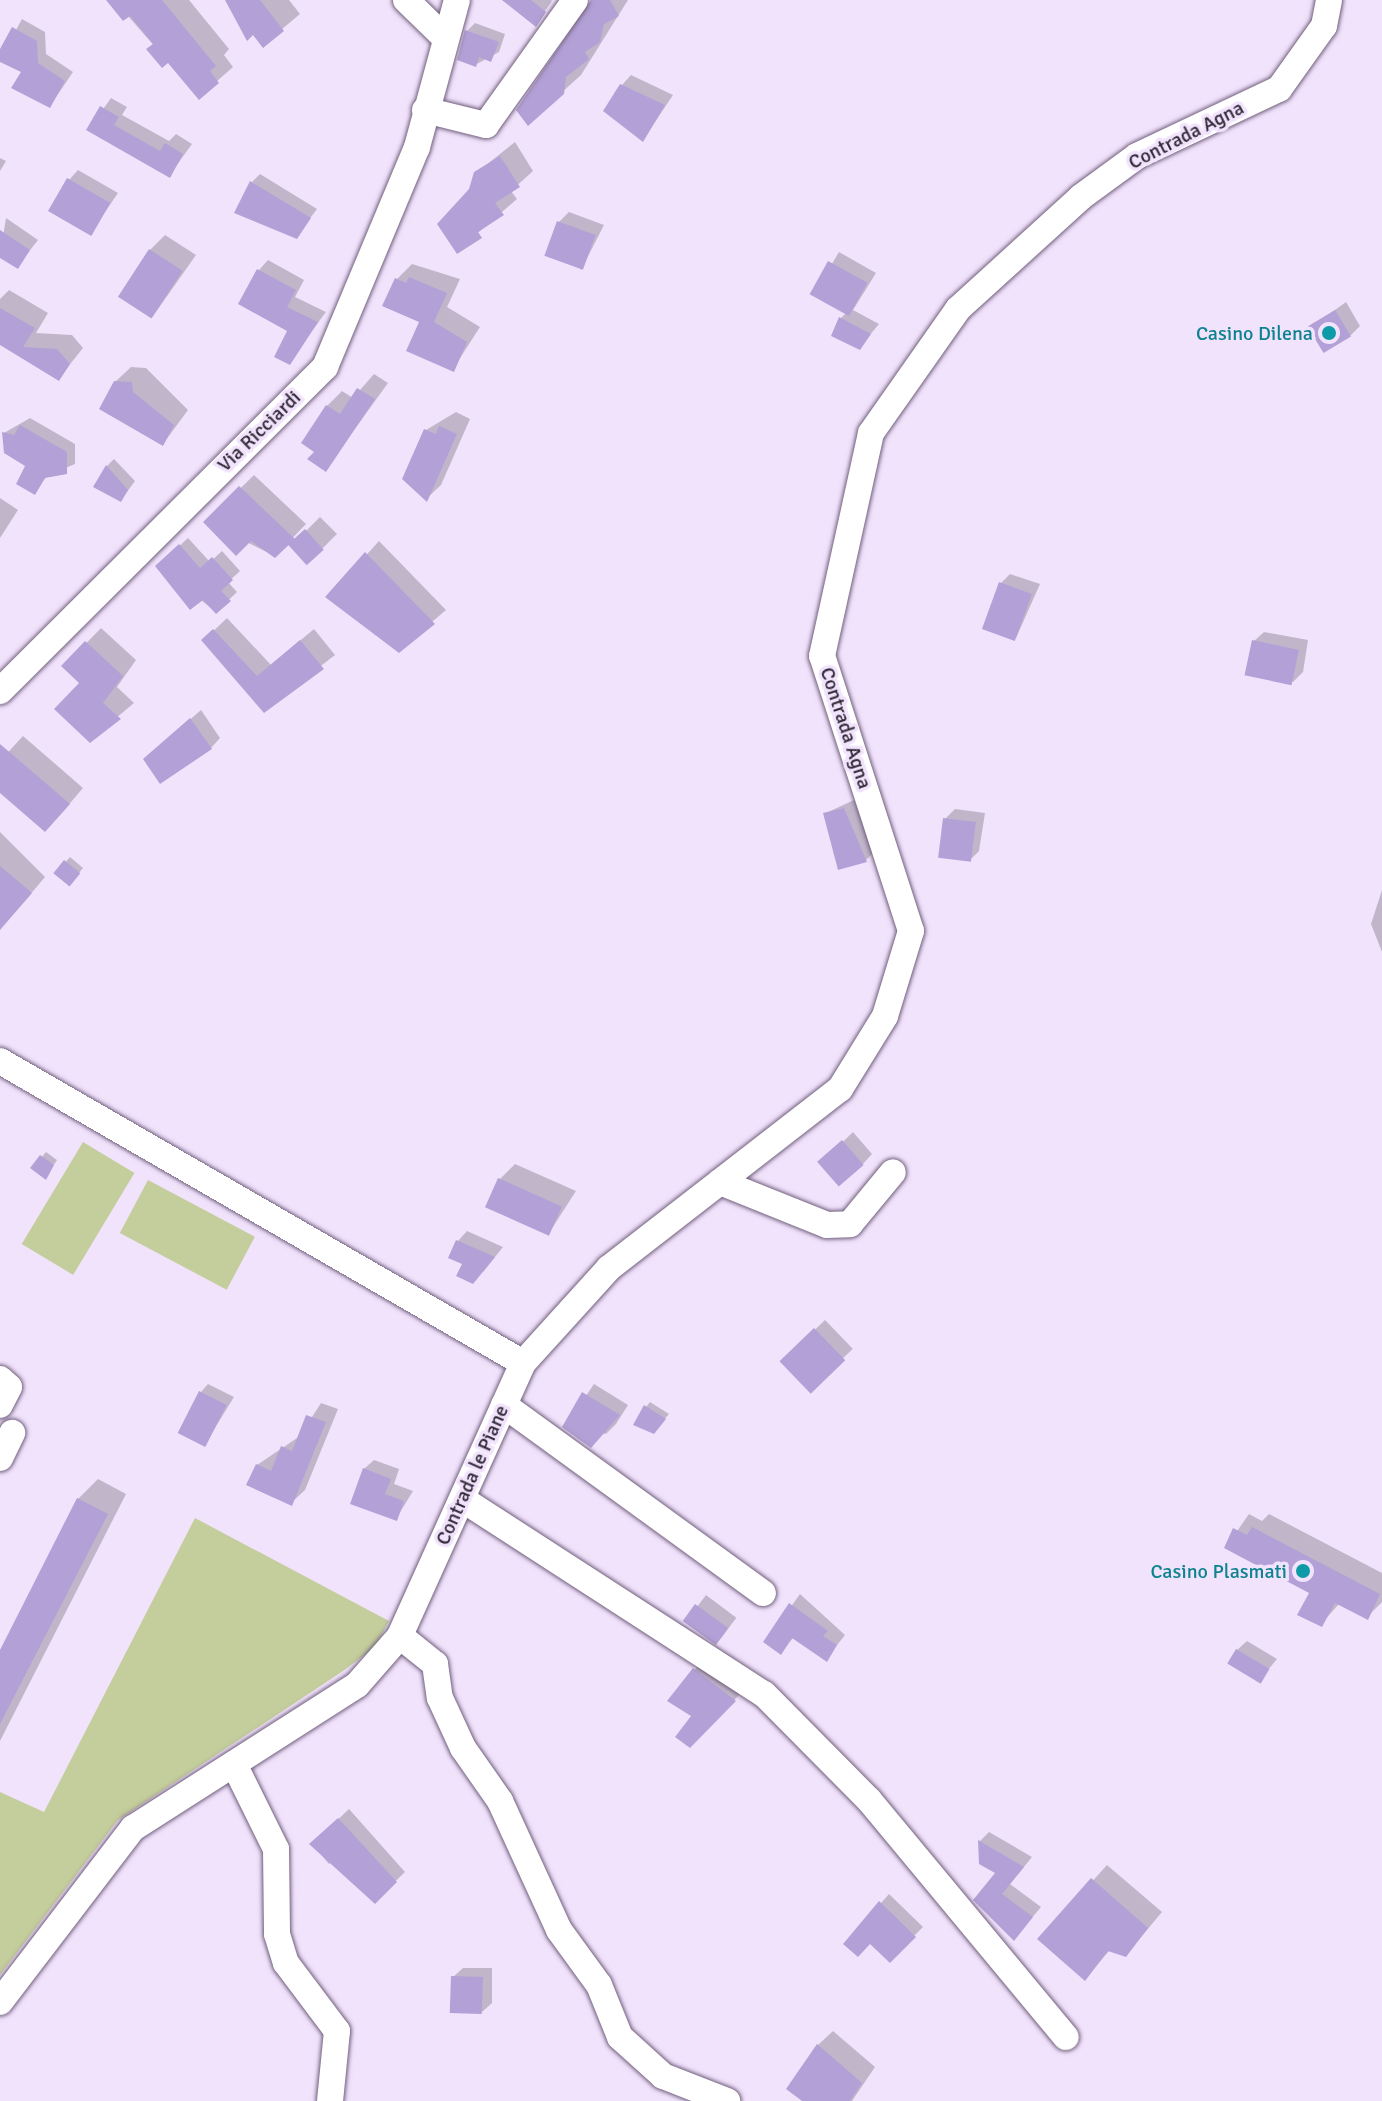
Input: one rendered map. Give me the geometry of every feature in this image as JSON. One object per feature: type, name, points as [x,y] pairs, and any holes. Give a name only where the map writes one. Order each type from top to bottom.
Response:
[{"type":"street","points":[[406,0],[443,36]]},
{"type":"street","name":"Via Ricciardi","points":[[0,691],[325,367],[417,147],[443,36],[457,0]]},
{"type":"street","points":[[425,110],[486,125],[575,0]]},
{"type":"street","name":"Contrada Agna","points":[[523,1363],[609,1268],[840,1089],[885,1016],[911,931],[822,656],[871,433],[958,309],[1081,197],[1137,156],[1279,89],[1324,26],[1329,0]]},
{"type":"street","points":[[0,1061],[523,1363]]},
{"type":"street","points":[[720,1182],[827,1225],[850,1224],[893,1172]]},
{"type":"street","name":"Contrada le Piane","points":[[0,2002],[133,1828],[357,1685],[400,1636],[523,1363]]},
{"type":"street","points":[[0,1379],[9,1387],[0,1405]]},
{"type":"street","points":[[504,1405],[763,1593]]},
{"type":"street","points":[[0,1458],[12,1433]]},
{"type":"street","points":[[462,1499],[764,1694],[869,1800],[1066,2037]]},
{"type":"street","points":[[400,1636],[435,1664],[440,1698],[463,1748],[500,1801],[559,1930],[599,1985],[620,2037],[663,2076],[727,2101]]},
{"type":"street","points":[[234,1764],[276,1849],[277,1934],[286,1963],[337,2031],[330,2101]]},
{"type":"green space","points":[[83,1142],[134,1173],[73,1275],[22,1244]]},
{"type":"green space","points":[[148,1180],[255,1237],[227,1290],[120,1233]]},
{"type":"green space","points":[[195,1518],[389,1621],[375,1647],[343,1671],[118,1820],[0,1975],[0,1792],[44,1812]]},
{"type":"building","points":[[106,0],[162,0],[216,66],[210,71],[219,83],[199,100],[168,63],[162,68],[146,49],[153,44],[130,16],[123,21]]},
{"type":"building","points":[[225,0],[260,0],[284,31],[263,48],[253,35],[247,41]]},
{"type":"building","points":[[502,0],[531,0],[546,12],[536,27]]},
{"type":"building","points":[[591,0],[610,0],[619,16],[604,24],[600,42],[585,52],[589,59],[566,77],[564,94],[528,126],[516,110]]},
{"type":"building","points":[[12,27],[37,41],[38,63],[65,81],[50,108],[11,88],[21,72],[0,62],[0,49]]},
{"type":"building","points":[[465,30],[499,42],[491,62],[479,57],[476,67],[457,60]]},
{"type":"building","points":[[620,84],[665,105],[643,142],[603,111]]},
{"type":"building","points":[[100,106],[119,117],[114,125],[160,151],[165,143],[183,154],[170,178],[86,130]]},
{"type":"building","points":[[500,156],[520,187],[495,203],[504,215],[478,232],[482,238],[457,254],[437,224],[469,189],[474,172]]},
{"type":"building","points":[[67,178],[110,203],[91,236],[48,211]]},
{"type":"building","points":[[250,181],[311,218],[297,239],[234,213]]},
{"type":"building","points":[[557,221],[596,235],[583,270],[544,256]]},
{"type":"building","points":[[0,230],[30,250],[18,269],[0,258]]},
{"type":"building","points":[[149,249],[183,271],[152,319],[118,297]]},
{"type":"building","points":[[828,261],[867,283],[849,316],[810,294]]},
{"type":"building","points":[[257,269],[296,290],[287,307],[318,322],[290,365],[274,357],[287,331],[238,304]]},
{"type":"building","points":[[409,277],[447,293],[434,322],[467,342],[454,372],[406,351],[419,322],[382,306],[395,278],[406,283]]},
{"type":"building","points":[[0,308],[35,328],[23,347],[57,349],[70,364],[59,381],[0,345]]},
{"type":"building","name":"Casino Dilena","points":[[1335,310],[1351,337],[1324,353],[1308,326]]},
{"type":"building","points":[[839,317],[871,334],[860,350],[831,336]]},
{"type":"building","points":[[114,381],[132,382],[133,392],[174,425],[163,446],[99,409]]},
{"type":"building","points":[[357,388],[375,399],[326,472],[307,459],[314,452],[301,443],[326,405],[340,414]]},
{"type":"building","points":[[20,425],[67,452],[67,474],[45,478],[35,495],[16,484],[25,466],[4,453],[2,432],[14,435]]},
{"type":"building","points":[[439,426],[457,434],[427,502],[402,479],[424,429],[436,434]]},
{"type":"building","points":[[106,465],[128,490],[121,502],[93,487]]},
{"type":"building","points":[[239,486],[295,539],[275,558],[251,541],[236,556],[203,522]]},
{"type":"building","points":[[305,529],[324,550],[307,565],[288,544]]},
{"type":"building","points":[[179,544],[200,568],[212,557],[233,580],[221,591],[231,601],[216,614],[203,600],[190,610],[155,566]]},
{"type":"building","points":[[365,552],[435,624],[399,653],[325,597]]},
{"type":"building","points":[[999,582],[1032,594],[1015,641],[982,629]]},
{"type":"building","points":[[213,629],[257,676],[300,640],[324,669],[264,713],[201,640]]},
{"type":"building","points":[[1252,640],[1299,650],[1291,685],[1245,675]]},
{"type":"building","points":[[85,641],[123,676],[103,703],[121,719],[90,743],[54,709],[79,683],[61,666]]},
{"type":"building","points":[[190,718],[212,749],[160,784],[143,759]]},
{"type":"building","points":[[0,744],[70,804],[45,832],[0,793]]},
{"type":"building","points":[[844,808],[867,862],[838,870],[823,813]]},
{"type":"building","points":[[943,818],[976,822],[971,862],[938,858]]},
{"type":"building","points":[[64,860],[80,873],[70,886],[53,873]]},
{"type":"building","points":[[0,866],[32,893],[0,930]]},
{"type":"building","points":[[842,1140],[864,1165],[839,1187],[817,1162]]},
{"type":"building","points":[[40,1155],[54,1165],[46,1180],[30,1168]]},
{"type":"building","points":[[498,1178],[562,1206],[549,1236],[485,1207]]},
{"type":"building","points":[[456,1240],[495,1257],[473,1284],[456,1276],[462,1264],[448,1258]]},
{"type":"building","points":[[814,1328],[845,1360],[811,1394],[779,1361]]},
{"type":"building","points":[[199,1391],[227,1405],[205,1447],[178,1433]]},
{"type":"building","points":[[582,1392],[620,1415],[591,1448],[562,1427]]},
{"type":"building","points":[[644,1405],[666,1419],[654,1434],[633,1425]]},
{"type":"building","points":[[306,1415],[326,1422],[292,1506],[246,1485],[256,1464],[271,1471],[281,1446],[292,1451]]},
{"type":"building","points":[[363,1468],[391,1479],[385,1494],[404,1501],[397,1521],[350,1504]]},
{"type":"building","points":[[77,1498],[108,1514],[0,1724],[0,1650]]},
{"type":"building","name":"Casino Plasmati","points":[[1252,1527],[1380,1594],[1368,1620],[1335,1603],[1322,1627],[1297,1615],[1309,1593],[1224,1548],[1233,1528],[1247,1535]]},
{"type":"building","points":[[789,1603],[828,1631],[823,1636],[837,1645],[827,1662],[792,1638],[781,1655],[763,1642]]},
{"type":"building","points":[[695,1604],[728,1628],[716,1645],[683,1621]]},
{"type":"building","points":[[1236,1649],[1269,1669],[1261,1684],[1227,1664]]},
{"type":"building","points":[[693,1668],[736,1701],[690,1748],[675,1737],[691,1716],[667,1701]]},
{"type":"building","points":[[338,1818],[397,1882],[375,1904],[309,1844]]},
{"type":"building","points":[[978,1840],[1024,1867],[1002,1894],[1033,1917],[1014,1941],[973,1900],[995,1873],[979,1864]]},
{"type":"building","points":[[1091,1878],[1148,1928],[1126,1957],[1108,1951],[1085,1981],[1037,1939]]},
{"type":"building","points":[[879,1901],[916,1937],[890,1963],[870,1944],[858,1957],[843,1944]]},
{"type":"building","points":[[451,1976],[483,1977],[482,2014],[450,2013]]},
{"type":"building","points":[[817,2044],[862,2083],[850,2101],[802,2101],[786,2089]]},
{"type":"place","name":"Casino Dilena","points":[[1329,333]]},
{"type":"place","name":"Casino Plasmati","points":[[1303,1571]]}]
